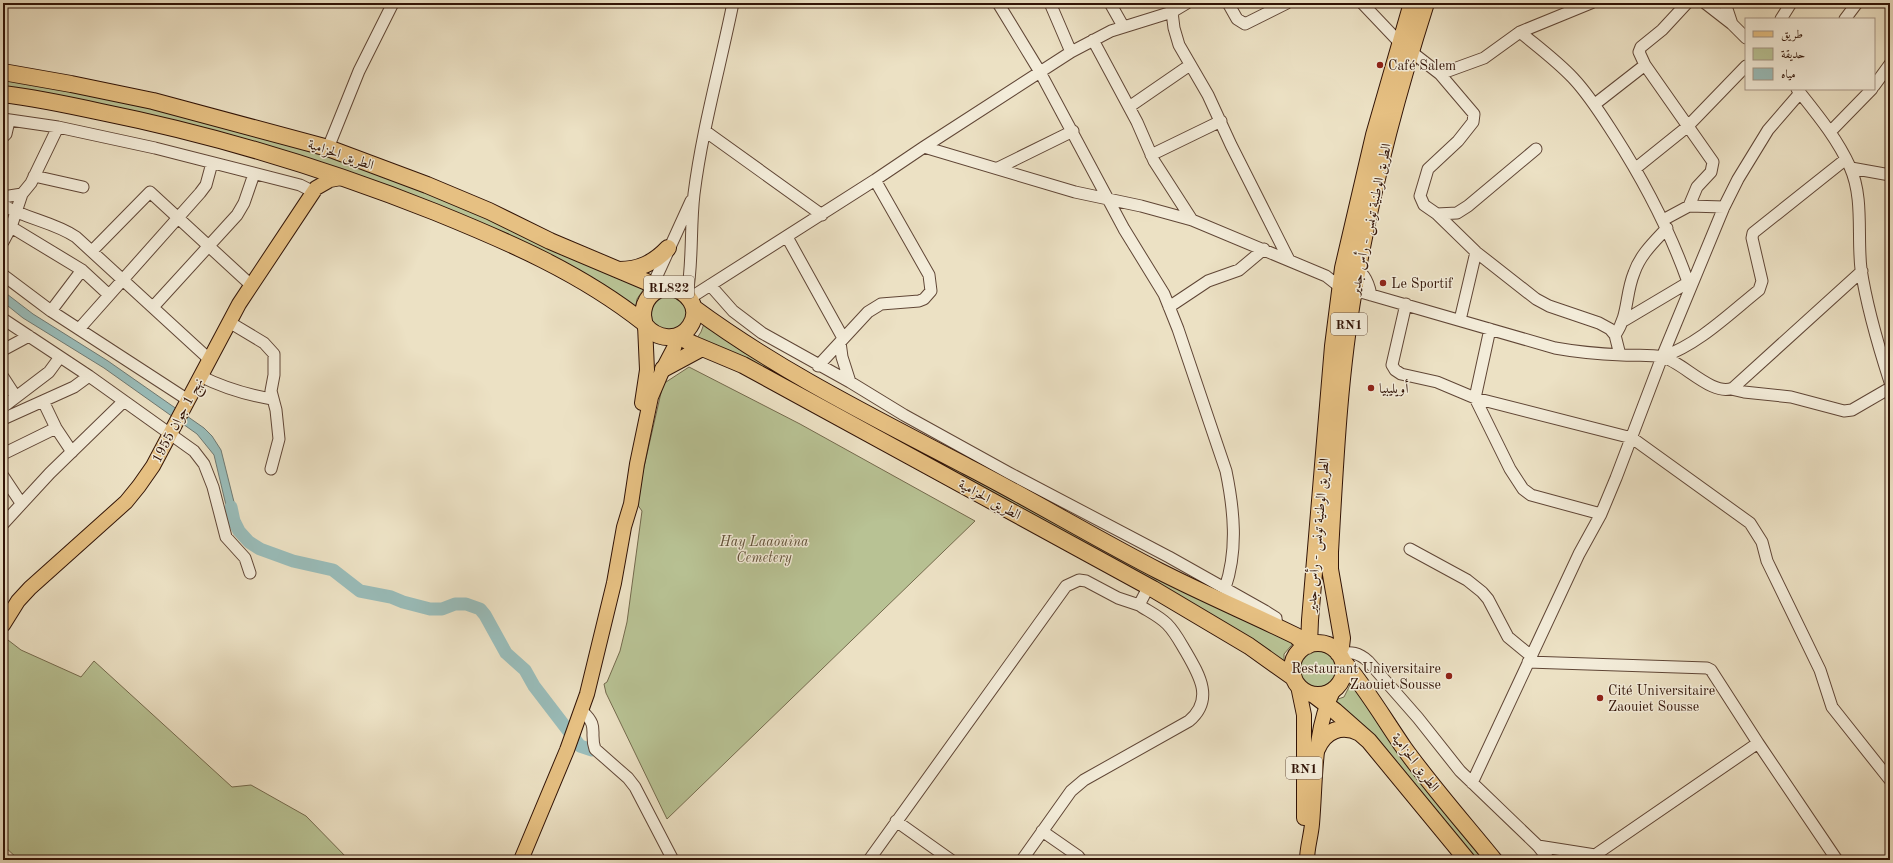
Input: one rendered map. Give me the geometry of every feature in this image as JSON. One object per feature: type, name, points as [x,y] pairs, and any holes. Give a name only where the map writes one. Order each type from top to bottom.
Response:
[{"type":"highway","name":"الطريق الوطنية تونس - رأس جدير","points":[[1405,47],[1412,3]]},
{"type":"highway","name":"الطريق الوطنية تونس - رأس جدير","points":[[1308,645],[1333,346],[1351,269],[1374,135],[1405,47],[1426,3]]},
{"type":"highway","name":"الطريق الحزامية","points":[[3,72],[153,101],[328,148],[427,185],[488,211],[550,241],[618,270],[654,290],[675,288],[754,350],[867,414],[972,468],[1158,571],[1280,628],[1296,636],[1308,645]]},
{"type":"highway","name":"الطريق الحزامية","points":[[3,94],[146,121],[226,142],[342,178],[473,228],[551,264],[589,284],[622,306],[660,336],[677,336],[744,365],[1149,586],[1249,646],[1296,682]]},
{"type":"highway","points":[[618,270],[629,270],[646,265],[660,256],[668,248]]},
{"type":"highway","name":"الطريق الوطنية تونس - رأس جدير","points":[[1341,657],[1342,638],[1330,569],[1330,552],[1347,288]]},
{"type":"highway","name":"RL822","points":[[645,324],[643,310],[654,290]]},
{"type":"highway","name":"RL822","points":[[677,336],[689,328],[692,322],[690,300]]},
{"type":"highway","points":[[663,369],[702,348]]},
{"type":"highway","points":[[1280,628],[1300,624],[1311,610]]},
{"type":"highway","points":[[1308,645],[1328,645],[1341,657]]},
{"type":"highway","name":"RN1","points":[[1296,682],[1292,671],[1296,656],[1308,645]]},
{"type":"highway","name":"الطريق الحزامية","points":[[1341,657],[1423,774],[1494,860]]},
{"type":"highway","name":"RN1","points":[[1325,697],[1343,678],[1344,669],[1341,657]]},
{"type":"highway","points":[[1296,682],[1308,693],[1325,697]]},
{"type":"highway","name":"الطريق الحزامية","points":[[1325,697],[1369,741],[1467,860]]},
{"type":"highway","points":[[1317,748],[1324,737],[1334,730],[1347,728],[1360,733]]},
{"type":"main road","points":[[310,167],[316,176],[315,190]]},
{"type":"main road","points":[[315,190],[330,180],[342,178]]},
{"type":"main road","name":"نهج 1 جوان 1955","points":[[3,625],[18,601],[30,588],[126,502],[139,486],[153,466],[229,322],[315,190]]},
{"type":"main road","points":[[624,527],[623,503],[629,463],[646,382],[645,324]]},
{"type":"main road","points":[[521,860],[581,714],[611,598],[624,527],[631,504],[637,464],[651,397],[674,348],[677,336]]},
{"type":"main road","name":"RN1","points":[[1296,682],[1304,716],[1304,826],[1307,855]]},
{"type":"main road","name":"RN1","points":[[1307,855],[1312,826],[1319,730],[1325,697]]},
{"type":"street","points":[[328,148],[359,72],[393,3]]},
{"type":"street","name":"RL822","points":[[690,300],[689,280],[694,195],[705,131],[733,3]]},
{"type":"street","points":[[998,3],[1073,130],[1124,229],[1153,274],[1169,307],[1226,471],[1230,490],[1234,549],[1231,569],[1225,588]]},
{"type":"street","points":[[1050,3],[1071,52]]},
{"type":"street","points":[[1110,3],[1123,26]]},
{"type":"street","points":[[690,300],[710,285],[822,215],[876,180],[924,146],[1071,52],[1123,26],[1172,12],[1187,3]]},
{"type":"street","points":[[1228,3],[1237,19],[1245,24],[1287,3]]},
{"type":"street","points":[[1362,3],[1405,47],[1440,74],[1472,111],[1474,117],[1458,141],[1428,169],[1420,196],[1424,205],[1437,214],[1476,252],[1536,299],[1549,306],[1599,323],[1610,329],[1615,335],[1620,355]]},
{"type":"street","points":[[1440,74],[1484,58],[1520,32],[1591,3]]},
{"type":"street","points":[[1625,320],[1626,302],[1633,274],[1640,258],[1665,224],[1689,206],[1694,191],[1711,172],[1713,167],[1713,162],[1686,126],[1645,65],[1640,49],[1662,30],[1688,3]]},
{"type":"street","points":[[1705,3],[1732,24],[1745,37]]},
{"type":"street","points":[[1725,3],[1732,24]]},
{"type":"street","points":[[1782,18],[1791,3]]},
{"type":"street","points":[[1846,18],[1857,3]]},
{"type":"street","points":[[1172,12],[1177,40],[1221,121],[1231,145],[1290,260]]},
{"type":"street","points":[[1520,32],[1572,76],[1595,104],[1636,168],[1665,224],[1691,281]]},
{"type":"street","points":[[1093,40],[1129,107],[1151,155],[1192,220]]},
{"type":"street","points":[[1875,85],[1890,64]]},
{"type":"street","points":[[1129,107],[1190,65]]},
{"type":"street","points":[[1595,104],[1645,65]]},
{"type":"street","points":[[1636,168],[1686,126],[1745,67]]},
{"type":"street","points":[[1830,132],[1871,90]]},
{"type":"street","points":[[1472,783],[1530,659],[1601,514],[1632,438],[1691,281],[1724,207],[1738,179],[1768,130],[1798,91],[1830,132],[1848,163],[1858,207],[1859,250],[1872,325],[1890,382]]},
{"type":"street","points":[[3,137],[6,134],[6,120],[58,127],[212,163],[315,190]]},
{"type":"street","points":[[1151,155],[1221,121]]},
{"type":"street","points":[[3,242],[7,227],[16,213],[22,194],[34,176],[58,127]]},
{"type":"street","points":[[998,168],[1073,130]]},
{"type":"street","points":[[705,131],[822,215]]},
{"type":"street","points":[[924,146],[1068,190],[1192,220],[1290,260],[1326,276],[1347,288],[1555,348],[1583,353],[1662,357],[1678,364],[1702,382],[1744,392],[1791,397],[1844,411],[1852,410],[1890,388]]},
{"type":"street","points":[[1437,214],[1457,213],[1468,206],[1536,149]]},
{"type":"street","points":[[79,329],[179,219],[206,185],[212,163]]},
{"type":"street","points":[[1848,163],[1890,175]]},
{"type":"street","points":[[1662,357],[1683,348],[1760,290],[1762,282],[1752,238],[1753,233],[1848,163]]},
{"type":"street","points":[[153,307],[237,215],[244,203],[254,174]]},
{"type":"street","points":[[34,176],[83,187]]},
{"type":"street","points":[[818,366],[868,312],[875,307],[882,304],[919,301],[924,299],[931,291],[929,275],[876,180]]},
{"type":"street","points":[[92,251],[150,192],[252,286]]},
{"type":"street","points":[[3,197],[22,194]]},
{"type":"street","name":"RL822","points":[[654,290],[668,248],[694,195]]},
{"type":"street","points":[[3,205],[16,213],[67,231],[92,251],[209,359]]},
{"type":"street","points":[[1689,206],[1724,207]]},
{"type":"street","points":[[7,227],[82,270],[109,295]]},
{"type":"street","points":[[787,237],[842,340],[842,358],[850,382]]},
{"type":"street","points":[[1169,307],[1208,281],[1239,270],[1264,249]]},
{"type":"street","points":[[1460,320],[1476,252]]},
{"type":"street","points":[[1326,276],[1351,269],[1363,274],[1371,295]]},
{"type":"street","points":[[51,311],[82,270]]},
{"type":"street","points":[[1731,389],[1862,271]]},
{"type":"street","points":[[3,276],[51,311],[79,329],[179,416],[194,451],[204,464],[213,487],[226,537],[243,555],[250,573]]},
{"type":"street","points":[[1615,335],[1625,320],[1691,281]]},
{"type":"street","points":[[710,285],[733,311],[749,324],[818,366],[850,382],[904,415],[1271,614],[1276,618],[1280,628]]},
{"type":"street","points":[[1406,304],[1393,368],[1401,374],[1437,382],[1475,398],[1632,438],[1750,523],[1762,542],[1767,561],[1820,670],[1832,707],[1890,780]]},
{"type":"street","points":[[3,319],[124,401],[179,416]]},
{"type":"street","points":[[229,322],[264,343],[272,350],[274,358],[274,375],[270,391],[276,410],[279,439],[271,469]]},
{"type":"street","points":[[1490,329],[1475,398],[1510,469],[1523,489],[1531,495],[1601,514]]},
{"type":"street","points":[[3,350],[29,336]]},
{"type":"street","points":[[3,407],[50,372],[60,357]]},
{"type":"street","points":[[3,419],[74,387],[89,376]]},
{"type":"street","points":[[200,376],[232,389],[259,397],[272,399]]},
{"type":"street","points":[[3,377],[16,397]]},
{"type":"street","points":[[43,401],[56,428],[72,452]]},
{"type":"street","points":[[3,524],[21,503],[124,401]]},
{"type":"street","points":[[3,454],[56,428]]},
{"type":"street","points":[[3,476],[21,503]]},
{"type":"street","points":[[1410,549],[1467,580],[1482,592],[1508,637],[1530,659],[1707,668],[1711,670],[1837,860]]},
{"type":"street","points":[[869,860],[1069,583],[1079,580],[1086,581],[1118,598],[1138,605],[1165,623],[1174,632],[1200,677],[1203,689],[1202,703],[1198,714],[1189,721],[1084,780],[1071,792],[1022,860]]},
{"type":"street","points":[[1138,605],[1149,586]]},
{"type":"street","points":[[1341,657],[1372,666],[1472,783],[1538,846],[1549,860]]},
{"type":"street","points":[[581,714],[591,722],[594,730],[595,749],[628,778],[635,787],[674,860]]},
{"type":"street","points":[[1538,846],[1594,857],[1758,743]]},
{"type":"street","points":[[896,821],[951,860]]},
{"type":"street","points":[[1042,831],[1078,856],[1081,860]]},
{"type":"green space","points":[[3,75],[74,87],[350,160],[647,284],[637,299],[635,310],[440,208],[3,89]]},
{"type":"green space","points":[[672,294],[685,303],[688,318],[672,334],[650,325],[648,309],[657,296]]},
{"type":"green space","points":[[705,321],[713,331],[743,352],[1002,492],[1296,640],[1284,654],[1284,666],[695,341],[701,332]]},
{"type":"green space","name":"Hay Laaouina Cemetery","points":[[689,367],[800,424],[975,521],[667,819],[606,693],[604,684],[607,682],[620,651],[627,622],[642,511],[637,504],[663,384]]},
{"type":"green space","points":[[8,640],[21,650],[81,677],[94,661],[232,787],[251,785],[306,816],[349,860],[19,860],[3,845],[3,650]]},
{"type":"green space","points":[[1319,649],[1327,651],[1333,655],[1337,661],[1339,669],[1337,677],[1333,683],[1327,687],[1319,689],[1311,687],[1305,683],[1301,677],[1299,669],[1301,661],[1305,655],[1311,651]]},
{"type":"green space","points":[[1353,676],[1485,860],[1475,860],[1332,701],[1344,697]]},
{"type":"water","points":[[3,291],[33,314],[108,361],[204,428],[212,436],[221,450],[238,518],[241,521],[229,526],[230,522],[214,455],[197,434],[104,368],[23,318],[3,302]]},
{"type":"waterway","points":[[231,507],[234,521],[239,531],[249,542],[260,549],[293,561],[333,570],[360,591],[391,597],[403,602],[430,609],[442,609],[455,604],[466,604],[480,609],[485,615],[506,653],[525,670],[534,686],[580,746],[592,750]]},
{"type":"place","name":"Café Salem","points":[[1380,65]]},
{"type":"place","name":"Le Sportif","points":[[1383,283]]},
{"type":"place","name":"أويليبيا","points":[[1371,388]]},
{"type":"place","name":"Restaurant Universitaire Zaouiet Sousse","points":[[1449,676]]},
{"type":"place","name":"Cité Universitaire Zaouiet Sousse","points":[[1600,698]]}]
